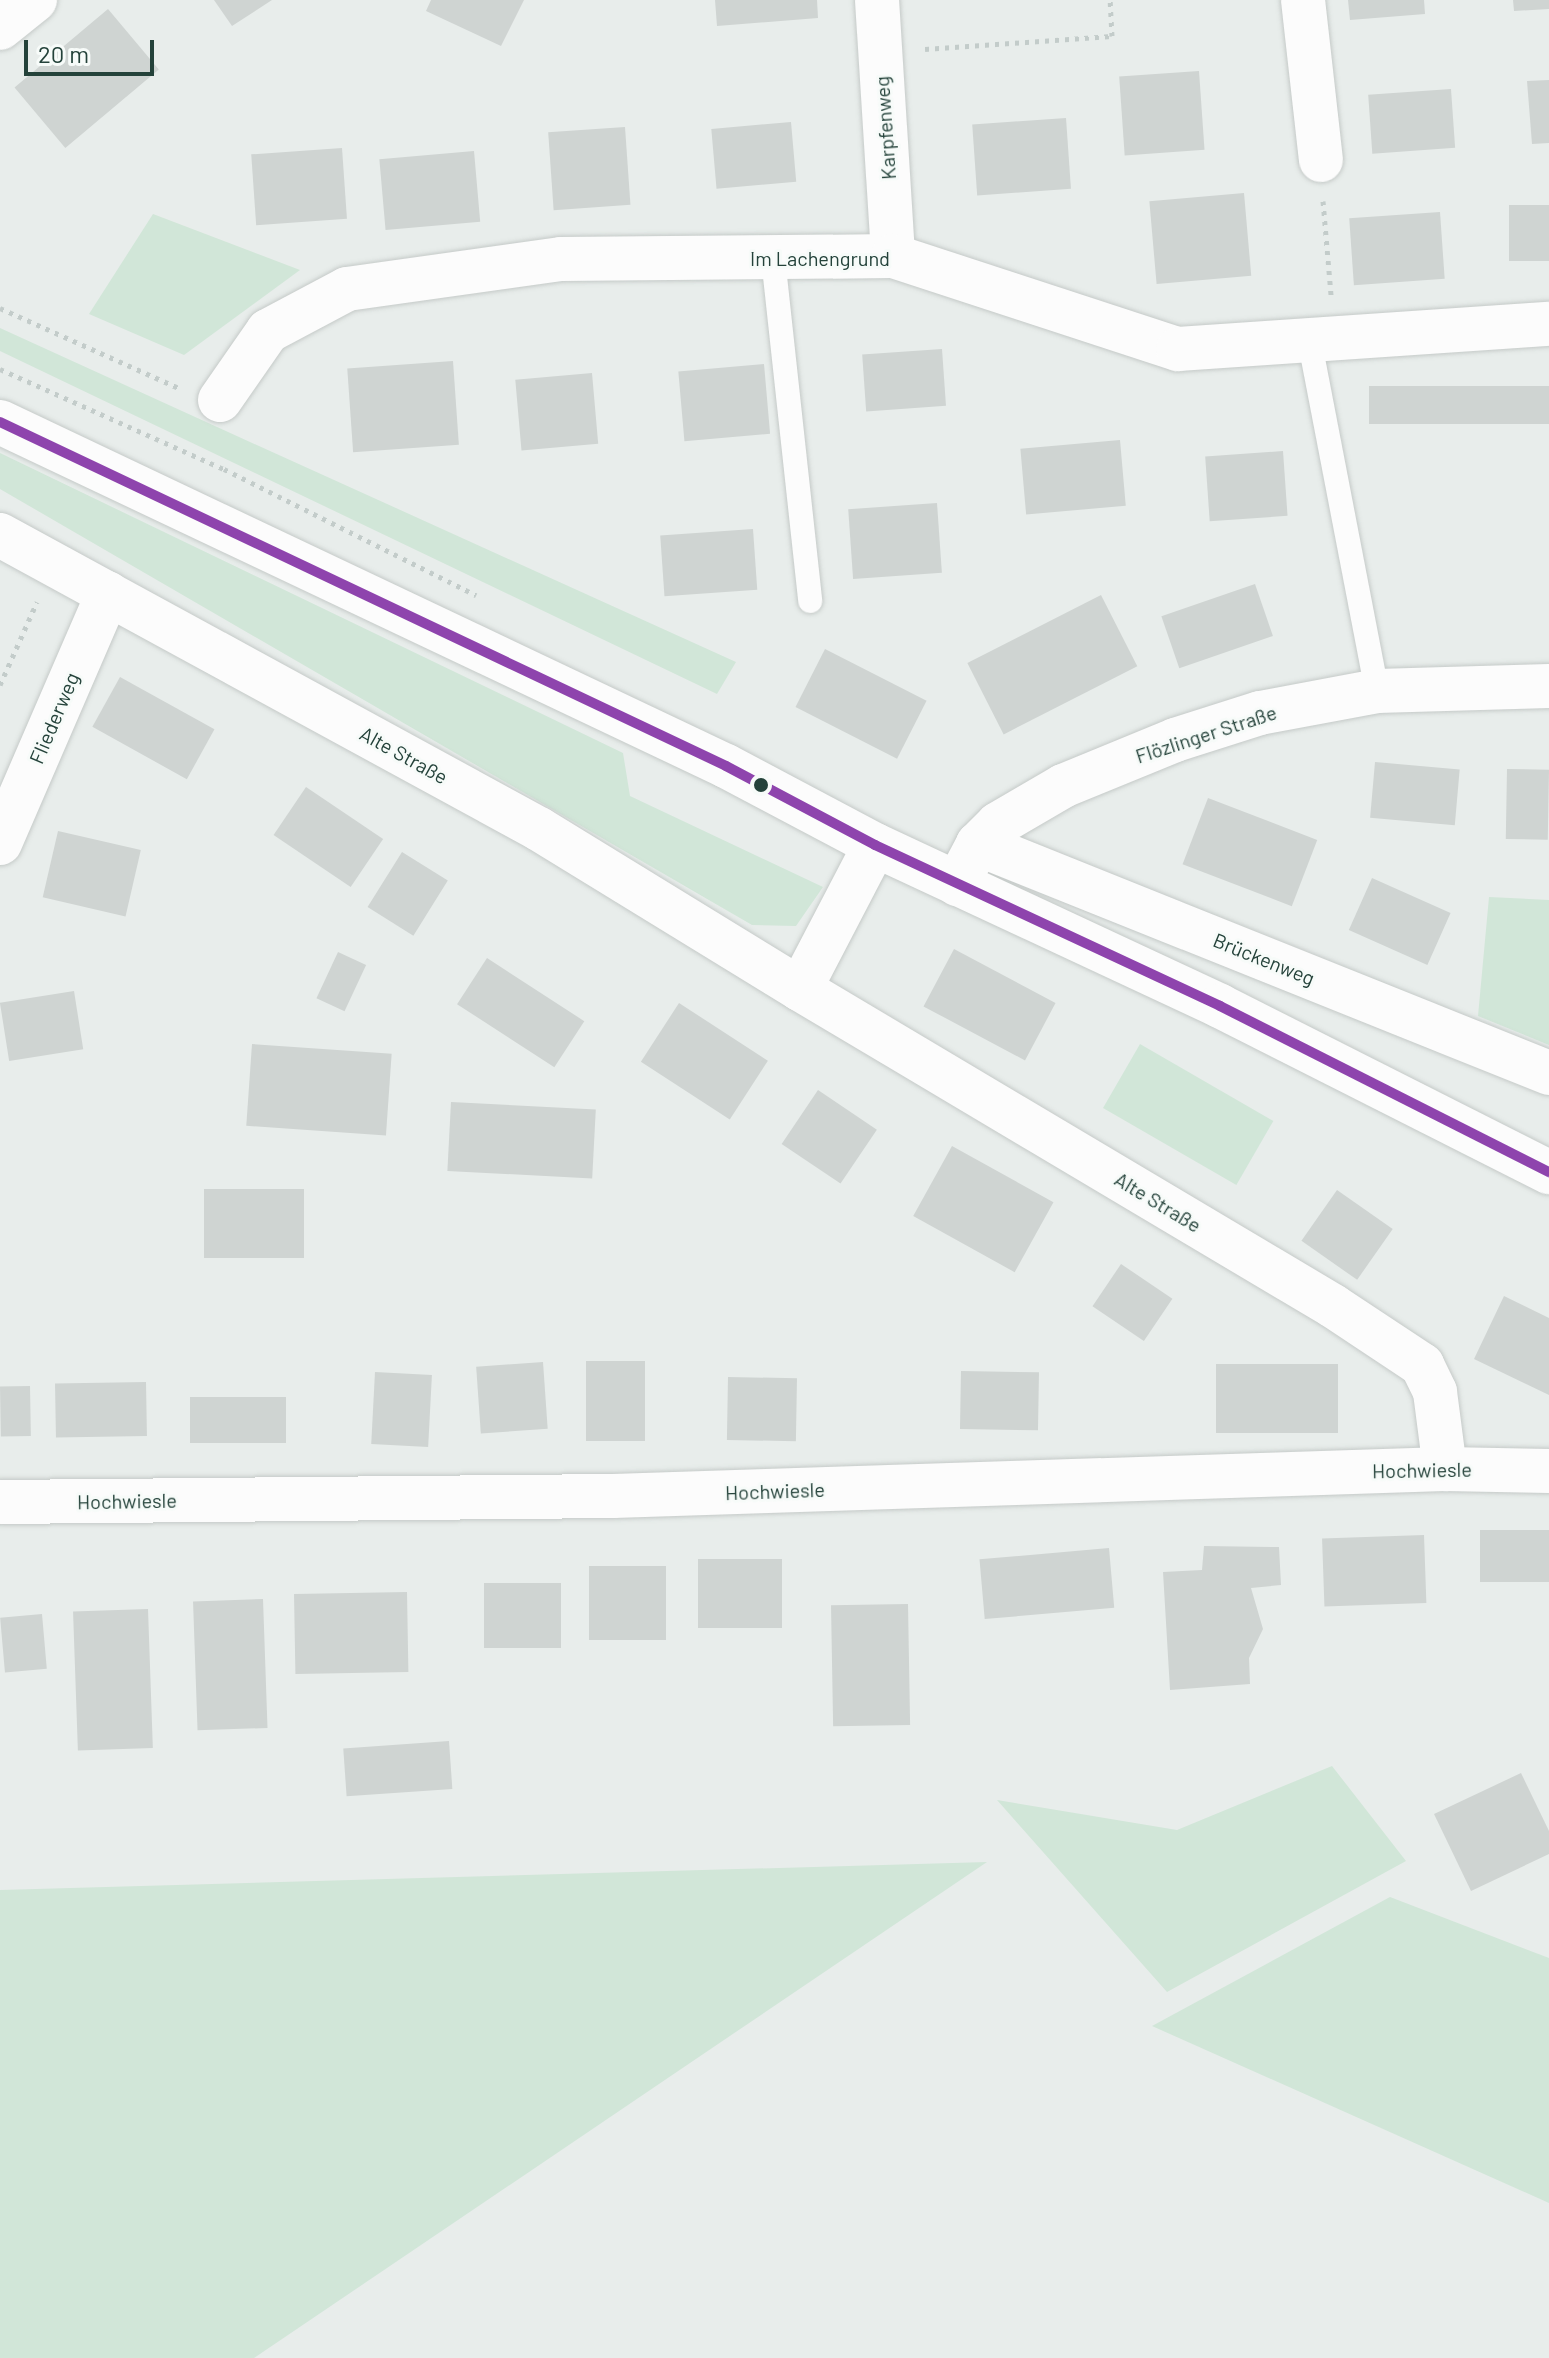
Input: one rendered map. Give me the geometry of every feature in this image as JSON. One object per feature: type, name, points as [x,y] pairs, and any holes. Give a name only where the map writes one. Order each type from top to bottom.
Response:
[{"type":"street","points":[[0,28],[35,0]]},
{"type":"street","name":"Karpfenweg","points":[[877,0],[893,256]]},
{"type":"street","points":[[1303,0],[1321,160]]},
{"type":"street","name":"Im Lachengrund","points":[[220,400],[268,331],[347,289],[561,259],[893,256],[1178,349],[1549,324]]},
{"type":"street","points":[[0,422],[726,766],[875,845],[1220,1006],[1549,1172]]},
{"type":"street","name":"Alte Straße","points":[[0,535],[539,829],[800,989],[1333,1306],[1422,1365],[1435,1392],[1445,1469]]},
{"type":"street","name":"Fliederweg","points":[[0,843],[108,593]]},
{"type":"street","name":"Flözlinger Straße","points":[[957,884],[978,844],[998,824],[1063,786],[1175,740],[1260,713],[1377,691],[1549,686]]},
{"type":"street","name":"Brückenweg","points":[[978,844],[1549,1073]]},
{"type":"street","points":[[800,989],[875,845]]},
{"type":"street","name":"Hochwiesle","points":[[0,1502],[613,1496],[1445,1469],[1549,1471]]},
{"type":"lane","points":[[773,258],[810,601]]},
{"type":"lane","points":[[1322,338],[1377,691]]},
{"type":"path","points":[[880,52],[1112,36],[1110,0]]},
{"type":"path","points":[[1321,160],[1322,338]]},
{"type":"path","points":[[0,308],[191,394],[220,400]]},
{"type":"path","points":[[0,685],[54,563]]},
{"type":"green space","points":[[153,214],[300,270],[184,355],[89,314]]},
{"type":"green space","points":[[0,328],[736,662],[717,694],[0,351]]},
{"type":"green space","points":[[0,453],[623,753],[630,796],[823,887],[796,926],[752,925],[0,489]]},
{"type":"green space","points":[[1489,897],[1549,900],[1549,1045],[1478,1016]]},
{"type":"green space","points":[[1140,1044],[1273,1121],[1236,1185],[1103,1108]]},
{"type":"green space","points":[[1332,1766],[1406,1861],[1167,1992],[997,1800],[1177,1830]]},
{"type":"green space","points":[[987,1862],[254,2358],[0,2358],[0,1890]]},
{"type":"green space","points":[[1390,1897],[1549,1958],[1549,2203],[1152,2026]]},
{"type":"building","points":[[214,0],[272,0],[232,26]]},
{"type":"building","points":[[431,0],[524,0],[501,46],[426,11]]},
{"type":"building","points":[[715,0],[817,0],[818,18],[717,26]]},
{"type":"building","points":[[1348,0],[1424,0],[1425,14],[1350,20]]},
{"type":"building","points":[[1513,0],[1549,0],[1549,9],[1514,11]]},
{"type":"building","points":[[108,9],[159,70],[65,148],[15,87]]},
{"type":"building","points":[[1199,71],[1205,150],[1125,155],[1119,77]]},
{"type":"building","points":[[1549,80],[1549,143],[1532,144],[1527,81]]},
{"type":"building","points":[[1451,89],[1455,148],[1372,154],[1368,95]]},
{"type":"building","points":[[1066,118],[1071,189],[977,195],[972,125]]},
{"type":"building","points":[[791,122],[796,182],[717,189],[711,129]]},
{"type":"building","points":[[625,127],[630,205],[554,210],[548,132]]},
{"type":"building","points":[[342,148],[347,219],[256,225],[251,154]]},
{"type":"building","points":[[474,151],[480,222],[386,230],[379,159]]},
{"type":"building","points":[[1244,193],[1251,276],[1157,284],[1149,201]]},
{"type":"building","points":[[1509,205],[1549,205],[1549,261],[1509,261]]},
{"type":"building","points":[[1440,212],[1445,279],[1354,285],[1349,218]]},
{"type":"building","points":[[942,349],[946,406],[866,411],[862,355]]},
{"type":"building","points":[[453,361],[459,445],[353,452],[347,368]]},
{"type":"building","points":[[764,364],[770,434],[684,441],[678,371]]},
{"type":"building","points":[[592,373],[598,444],[521,450],[515,380]]},
{"type":"building","points":[[1369,386],[1549,386],[1549,424],[1369,424]]},
{"type":"building","points":[[1120,440],[1126,506],[1026,514],[1020,449]]},
{"type":"building","points":[[1283,451],[1288,516],[1210,521],[1205,456]]},
{"type":"building","points":[[937,503],[942,573],[853,579],[848,509]]},
{"type":"building","points":[[753,529],[757,590],[664,596],[660,535]]},
{"type":"building","points":[[1255,584],[1273,636],[1179,668],[1161,616]]},
{"type":"building","points":[[1101,595],[1137,666],[1004,734],[967,663]]},
{"type":"building","points":[[825,649],[927,701],[897,759],[795,707]]},
{"type":"building","points":[[120,677],[214,729],[187,779],[92,727]]},
{"type":"building","points":[[1375,762],[1460,769],[1455,825],[1370,818]]},
{"type":"building","points":[[1507,769],[1549,770],[1548,840],[1506,839]]},
{"type":"building","points":[[306,787],[383,839],[351,887],[274,835]]},
{"type":"building","points":[[1208,798],[1317,840],[1292,906],[1183,864]]},
{"type":"building","points":[[58,831],[141,850],[126,916],[43,897]]},
{"type":"building","points":[[402,852],[448,881],[413,936],[368,907]]},
{"type":"building","points":[[1372,878],[1451,913],[1427,965],[1349,930]]},
{"type":"building","points":[[954,949],[1056,1003],[1025,1060],[923,1006]]},
{"type":"building","points":[[338,952],[366,965],[345,1011],[316,998]]},
{"type":"building","points":[[487,958],[584,1021],[554,1067],[457,1004]]},
{"type":"building","points":[[74,991],[83,1049],[9,1061],[0,1003]]},
{"type":"building","points":[[679,1003],[768,1061],[730,1119],[641,1062]]},
{"type":"building","points":[[252,1044],[392,1054],[386,1136],[246,1126]]},
{"type":"building","points":[[818,1090],[877,1130],[841,1184],[782,1144]]},
{"type":"building","points":[[451,1102],[596,1110],[592,1178],[447,1171]]},
{"type":"building","points":[[952,1146],[1053,1202],[1015,1272],[913,1216]]},
{"type":"building","points":[[204,1189],[304,1189],[304,1258],[204,1258]]},
{"type":"building","points":[[1337,1190],[1393,1229],[1357,1280],[1301,1241]]},
{"type":"building","points":[[1121,1264],[1172,1299],[1144,1341],[1092,1306]]},
{"type":"building","points":[[1504,1296],[1549,1318],[1549,1395],[1474,1359]]},
{"type":"building","points":[[586,1361],[645,1361],[645,1441],[586,1441]]},
{"type":"building","points":[[543,1362],[548,1429],[481,1434],[476,1367]]},
{"type":"building","points":[[1216,1364],[1338,1364],[1338,1433],[1216,1433]]},
{"type":"building","points":[[961,1371],[1039,1372],[1038,1430],[960,1429]]},
{"type":"building","points":[[375,1372],[432,1375],[428,1447],[371,1444]]},
{"type":"building","points":[[728,1377],[797,1378],[796,1441],[727,1440]]},
{"type":"building","points":[[146,1382],[147,1436],[56,1438],[55,1384]]},
{"type":"building","points":[[30,1386],[31,1436],[1,1437],[0,1387]]},
{"type":"building","points":[[190,1397],[286,1397],[286,1443],[190,1443]]},
{"type":"building","points":[[1480,1530],[1549,1530],[1549,1582],[1480,1582]]},
{"type":"building","points":[[1424,1535],[1426,1603],[1324,1607],[1322,1539]]},
{"type":"building","points":[[1204,1546],[1279,1547],[1281,1585],[1251,1588],[1263,1629],[1249,1658],[1250,1684],[1170,1690],[1163,1572],[1202,1570]]},
{"type":"building","points":[[1109,1548],[1114,1608],[985,1619],[979,1559]]},
{"type":"building","points":[[698,1559],[782,1559],[782,1628],[698,1628]]},
{"type":"building","points":[[589,1566],[666,1566],[666,1640],[589,1640]]},
{"type":"building","points":[[484,1583],[561,1583],[561,1648],[484,1648]]},
{"type":"building","points":[[407,1592],[408,1672],[295,1674],[294,1594]]},
{"type":"building","points":[[263,1599],[268,1728],[198,1730],[193,1601]]},
{"type":"building","points":[[908,1604],[910,1725],[833,1726],[831,1605]]},
{"type":"building","points":[[148,1609],[153,1748],[78,1751],[73,1612]]},
{"type":"building","points":[[42,1614],[47,1669],[5,1672],[0,1618]]},
{"type":"building","points":[[449,1741],[452,1789],[347,1796],[343,1748]]},
{"type":"building","points":[[1521,1773],[1549,1831],[1549,1854],[1471,1891],[1434,1814]]},
{"type":"transit line","points":[[0,422],[726,766],[875,845],[1220,1006],[1549,1172]]}]
